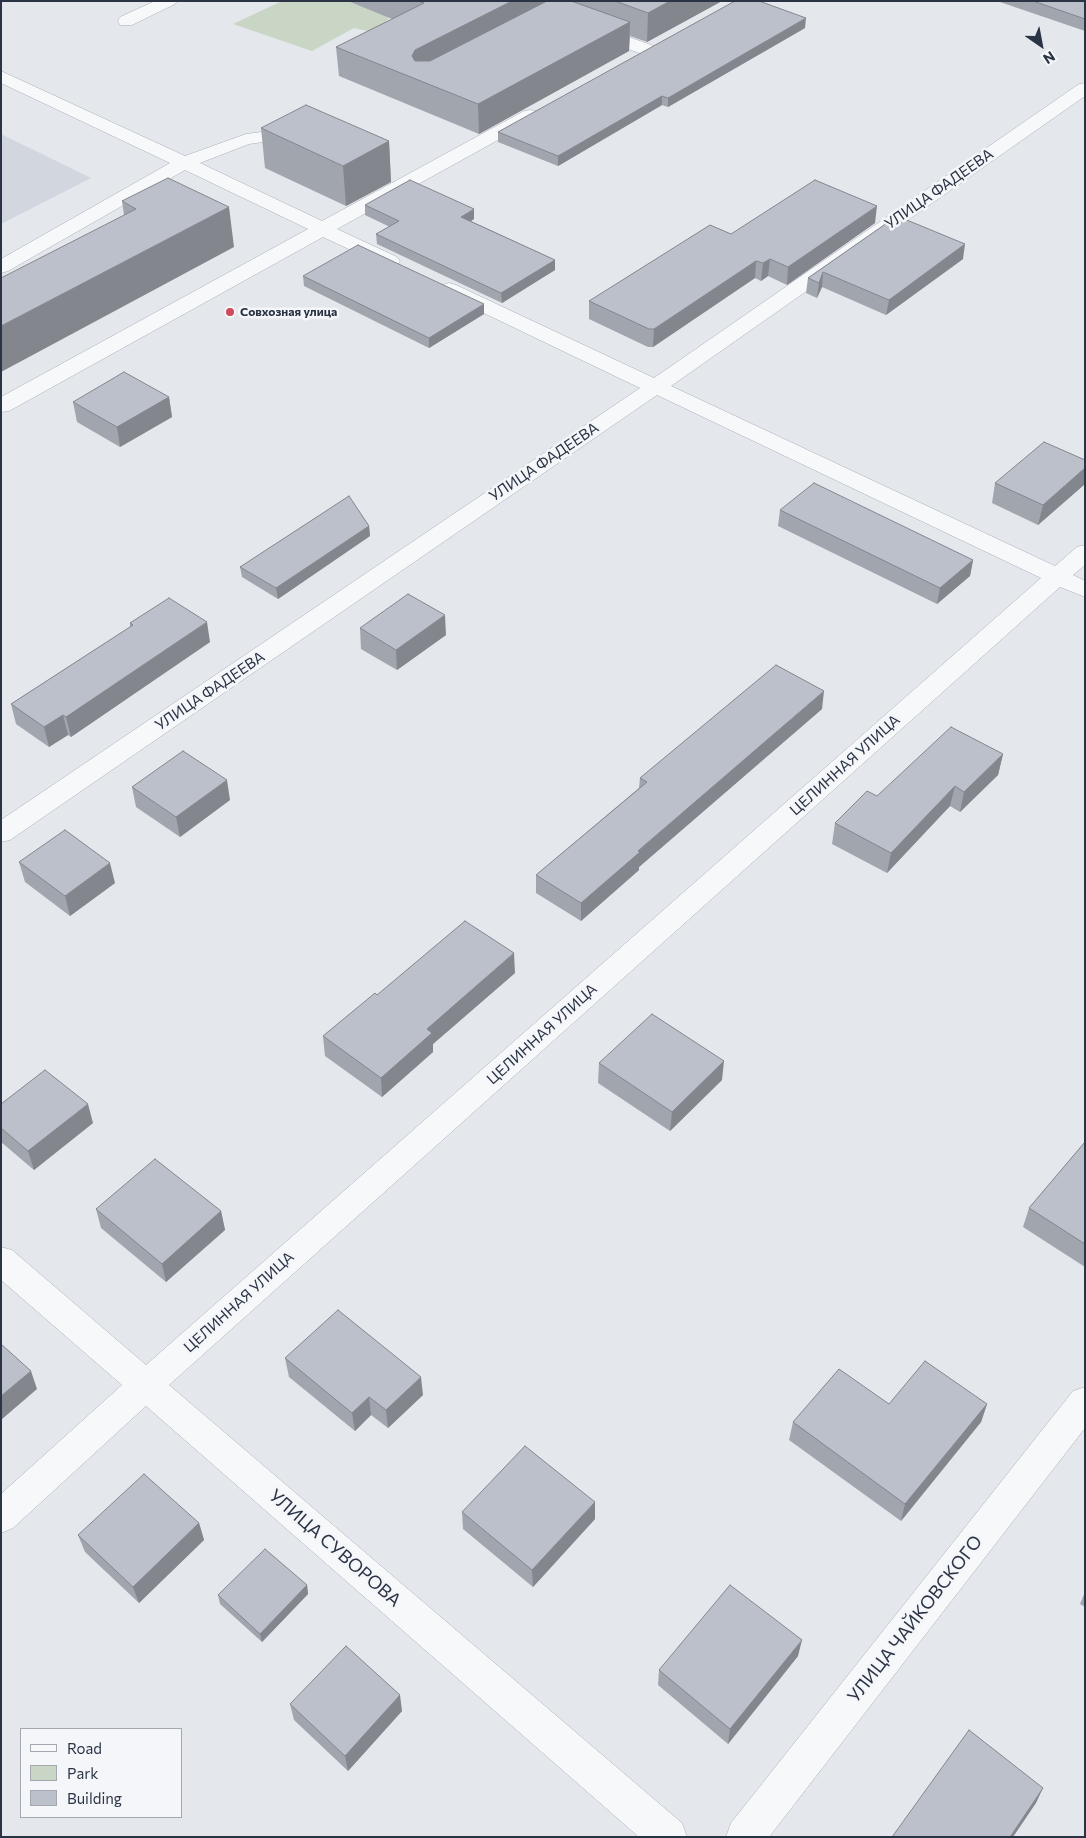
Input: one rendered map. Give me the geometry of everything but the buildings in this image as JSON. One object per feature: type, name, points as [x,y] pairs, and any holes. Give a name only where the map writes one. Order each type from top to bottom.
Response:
[{"type":"street","points":[[126,21],[169,1]]},
{"type":"street","points":[[538,26],[586,1]]},
{"type":"street","points":[[556,17],[656,46],[631,59]]},
{"type":"street","points":[[1,76],[404,267]]},
{"type":"street","name":"УЛИЦА ФАДЕЕВА","points":[[1,833],[655,386],[1085,88]]},
{"type":"street","points":[[1,406],[545,106]]},
{"type":"street","points":[[1,267],[184,163],[246,139],[319,130]]},
{"type":"street","points":[[430,280],[1085,590]]},
{"type":"street","name":"ЦЕЛИННАЯ УЛИЦА","points":[[1,1517],[146,1384],[1085,552]]},
{"type":"street","name":"УЛИЦА СУВОРОВА","points":[[1,1260],[668,1837]]},
{"type":"street","name":"УЛИЦА ЧАЙКОВСКОГО","points":[[746,1837],[1085,1402]]},
{"type":"shaded area","points":[[1,134],[91,178],[1,224]]},
{"type":"green space","points":[[282,1],[404,1],[376,33],[354,28],[312,51],[233,24]]},
{"type":"place","name":"Совхозная улица","points":[[230,312]]}]
